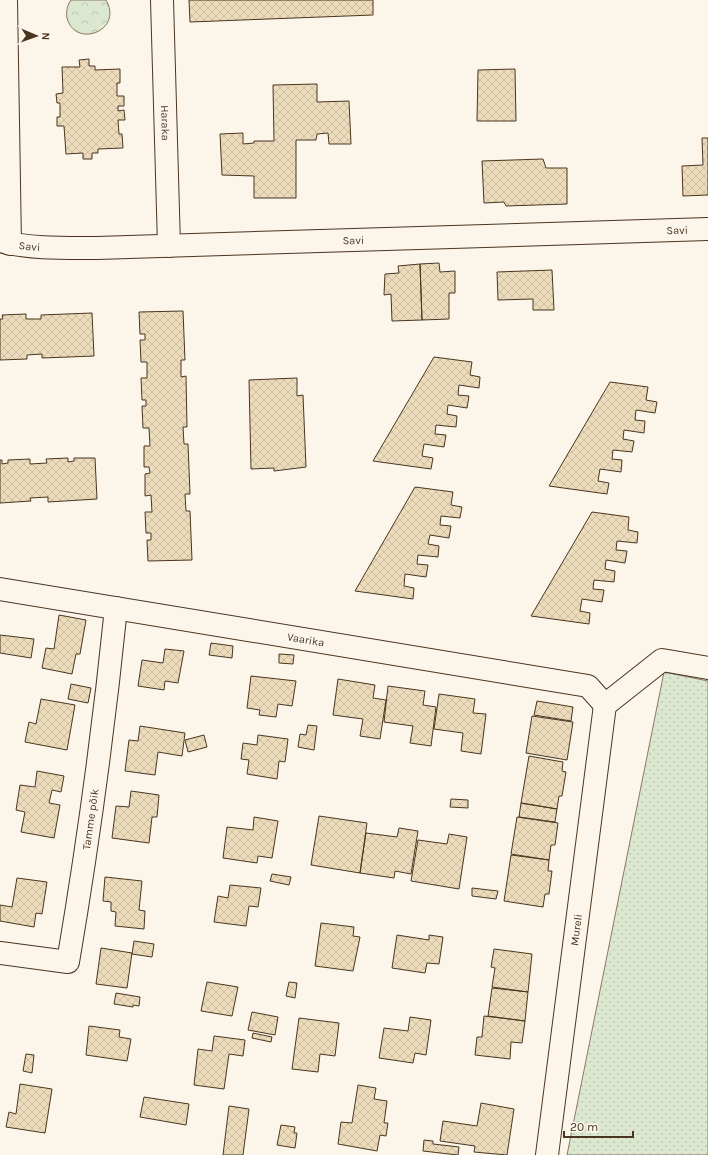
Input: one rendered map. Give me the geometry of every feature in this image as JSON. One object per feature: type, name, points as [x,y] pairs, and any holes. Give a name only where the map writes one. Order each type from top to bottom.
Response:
[{"type":"street","name":"Haraka","points":[[162,0],[169,246]]},
{"type":"street","points":[[4,14],[5,242]]},
{"type":"street","name":"Savi","points":[[5,242],[62,248],[708,229]]},
{"type":"street","name":"Vaarika","points":[[0,589],[588,686],[605,705]]},
{"type":"street","name":"Tamme põik","points":[[0,953],[68,962],[86,856],[106,704],[116,608]]},
{"type":"street","points":[[605,705],[662,660],[708,668]]},
{"type":"street","name":"Mureli","points":[[547,1155],[605,705]]},
{"type":"green space","points":[[71,0],[106,0],[110,11],[109,20],[104,27],[96,32],[88,34],[79,33],[72,27],[67,18],[67,9]]},
{"type":"green space","points":[[664,672],[708,681],[708,1155],[567,1155]]},
{"type":"building","points":[[189,0],[373,0],[373,15],[190,22]]},
{"type":"building","points":[[89,59],[89,66],[95,66],[95,70],[120,69],[120,83],[117,83],[117,96],[124,96],[124,106],[118,106],[118,111],[124,110],[125,120],[118,120],[119,134],[122,134],[123,148],[98,149],[98,153],[92,153],[92,159],[83,159],[83,153],[66,154],[64,126],[57,126],[57,117],[60,117],[60,103],[57,103],[56,94],[63,93],[62,67],[80,67],[79,60]]},
{"type":"building","points":[[515,69],[516,121],[477,121],[478,70]]},
{"type":"building","points":[[317,84],[317,102],[349,101],[351,144],[329,144],[328,133],[317,134],[316,140],[296,140],[296,198],[254,198],[254,176],[222,175],[220,134],[243,133],[243,144],[254,143],[254,141],[274,141],[273,85]]},
{"type":"building","points":[[702,138],[708,138],[708,195],[683,196],[682,166],[703,165]]},
{"type":"building","points":[[543,159],[546,168],[567,168],[567,204],[506,206],[504,202],[484,203],[482,161]]},
{"type":"building","points":[[439,263],[440,272],[455,271],[455,293],[449,293],[449,319],[422,320],[420,264]]},
{"type":"building","points":[[420,264],[422,320],[392,321],[391,294],[384,295],[385,274],[399,273],[398,266]]},
{"type":"building","points":[[552,270],[554,310],[533,310],[533,299],[498,300],[497,272]]},
{"type":"building","points":[[183,311],[185,360],[181,360],[181,377],[186,376],[187,427],[183,427],[184,444],[188,444],[190,494],[185,494],[186,511],[190,511],[192,560],[148,561],[147,540],[151,540],[151,533],[146,533],[145,512],[152,512],[151,495],[145,496],[145,474],[150,473],[149,467],[144,467],[144,446],[150,446],[149,428],[143,428],[142,406],[146,406],[146,400],[142,400],[141,378],[147,378],[147,362],[141,362],[140,340],[145,340],[145,334],[140,334],[139,312]]},
{"type":"building","points":[[92,313],[94,356],[42,358],[42,354],[27,355],[27,359],[0,360],[0,319],[3,319],[2,315],[26,314],[26,319],[41,319],[41,315]]},
{"type":"building","points":[[434,357],[472,362],[470,375],[480,377],[479,388],[459,385],[458,395],[469,396],[467,408],[448,405],[447,414],[457,416],[456,427],[436,425],[435,434],[446,435],[444,447],[424,444],[422,456],[433,458],[431,469],[373,461]]},
{"type":"building","points":[[297,378],[297,396],[303,395],[306,467],[274,471],[274,468],[251,469],[249,380]]},
{"type":"building","points":[[610,382],[648,387],[646,400],[657,402],[655,413],[636,410],[635,420],[645,421],[644,433],[624,430],[623,439],[634,441],[632,452],[613,450],[612,459],[622,460],[621,472],[600,469],[598,481],[609,483],[607,494],[549,486]]},
{"type":"building","points":[[68,458],[68,462],[74,461],[74,458],[95,458],[97,499],[48,502],[48,497],[30,498],[31,501],[0,503],[0,460],[2,460],[2,464],[8,463],[8,460],[30,459],[30,464],[47,463],[46,459]]},
{"type":"building","points":[[415,487],[453,492],[451,505],[462,507],[460,518],[441,516],[440,525],[451,526],[449,538],[430,535],[428,544],[439,546],[438,557],[418,555],[417,564],[428,565],[426,577],[405,574],[404,586],[414,588],[413,599],[355,591]]},
{"type":"building","points":[[592,512],[629,517],[628,530],[638,532],[637,543],[617,541],[616,550],[627,551],[625,563],[606,560],[605,569],[615,571],[614,582],[594,580],[593,589],[604,590],[602,602],[582,599],[580,611],[590,613],[589,624],[531,616]]},
{"type":"building","points":[[59,615],[86,620],[80,654],[76,654],[72,674],[42,668],[46,648],[54,649]]},
{"type":"building","points":[[0,635],[34,639],[31,658],[0,653]]},
{"type":"building","points":[[211,643],[233,646],[232,658],[209,655]]},
{"type":"building","points":[[165,649],[184,651],[178,683],[165,681],[164,690],[138,686],[142,660],[163,663]]},
{"type":"building","points":[[279,654],[294,655],[293,664],[279,663]]},
{"type":"building","points":[[251,676],[296,681],[292,706],[278,704],[276,717],[259,715],[260,710],[247,708]]},
{"type":"building","points":[[338,679],[375,685],[373,698],[386,700],[380,739],[360,736],[363,719],[333,715]]},
{"type":"building","points":[[71,684],[91,688],[88,703],[68,699]]},
{"type":"building","points":[[388,686],[425,691],[423,705],[436,707],[431,746],[410,743],[413,726],[384,722]]},
{"type":"building","points":[[439,694],[475,699],[473,713],[486,714],[481,754],[461,751],[463,733],[434,729]]},
{"type":"building","points":[[41,699],[75,705],[67,750],[25,742],[29,722],[36,724]]},
{"type":"building","points":[[537,701],[573,707],[571,721],[534,715]]},
{"type":"building","points":[[532,716],[573,722],[567,760],[526,753]]},
{"type":"building","points":[[308,725],[317,726],[314,750],[298,747],[300,734],[306,735]]},
{"type":"building","points":[[140,726],[185,733],[182,756],[158,752],[155,775],[125,771],[129,740],[138,741]]},
{"type":"building","points":[[204,735],[207,747],[188,752],[185,740]]},
{"type":"building","points":[[258,735],[288,739],[285,762],[279,761],[277,779],[247,774],[249,760],[241,759],[243,743],[257,745]]},
{"type":"building","points":[[529,756],[563,762],[562,771],[566,772],[562,796],[559,796],[557,809],[521,803]]},
{"type":"building","points":[[37,771],[64,776],[61,792],[52,790],[49,803],[60,805],[54,838],[21,832],[25,812],[16,810],[20,785],[35,787]]},
{"type":"building","points":[[131,791],[159,795],[157,817],[152,817],[149,843],[112,838],[116,806],[129,807]]},
{"type":"building","points":[[451,799],[468,800],[468,808],[450,807]]},
{"type":"building","points":[[521,803],[557,809],[555,822],[519,817]]},
{"type":"building","points":[[319,816],[367,823],[360,873],[311,865]]},
{"type":"building","points":[[254,817],[278,821],[272,858],[258,856],[257,863],[223,858],[227,827],[253,830]]},
{"type":"building","points":[[517,817],[558,823],[555,845],[551,845],[549,860],[511,854]]},
{"type":"building","points":[[399,828],[418,831],[411,874],[395,871],[394,878],[360,873],[366,833],[397,837]]},
{"type":"building","points":[[449,834],[467,837],[459,889],[411,881],[418,840],[447,844]]},
{"type":"building","points":[[511,855],[549,860],[548,871],[552,871],[549,894],[545,894],[543,907],[504,901]]},
{"type":"building","points":[[272,874],[291,877],[289,885],[270,881]]},
{"type":"building","points":[[105,877],[142,881],[139,910],[145,911],[144,929],[115,926],[116,912],[111,911],[111,902],[103,901]]},
{"type":"building","points":[[17,878],[47,882],[42,914],[36,913],[34,927],[0,921],[0,905],[12,907]]},
{"type":"building","points":[[230,885],[261,888],[258,907],[249,906],[246,926],[214,922],[218,896],[228,898]]},
{"type":"building","points":[[472,888],[498,891],[496,899],[472,896]]},
{"type":"building","points":[[321,923],[354,927],[353,936],[360,937],[353,971],[315,966]]},
{"type":"building","points":[[397,935],[429,940],[429,935],[443,937],[439,964],[427,963],[425,973],[392,968]]},
{"type":"building","points":[[134,941],[154,944],[152,957],[132,954]]},
{"type":"building","points":[[101,948],[132,953],[127,988],[96,984]]},
{"type":"building","points":[[494,949],[532,954],[528,992],[492,987],[495,968],[491,967]]},
{"type":"building","points":[[207,982],[238,987],[232,1016],[201,1011]]},
{"type":"building","points":[[289,982],[297,983],[295,998],[286,996]]},
{"type":"building","points":[[492,988],[528,992],[525,1021],[488,1016]]},
{"type":"building","points":[[116,993],[140,997],[139,1006],[133,1005],[133,1007],[114,1004]]},
{"type":"building","points":[[252,1012],[278,1017],[275,1035],[248,1030]]},
{"type":"building","points":[[484,1016],[525,1021],[522,1043],[511,1042],[510,1059],[475,1055],[477,1037],[482,1037]]},
{"type":"building","points":[[410,1017],[431,1020],[426,1055],[415,1053],[413,1063],[379,1058],[384,1028],[408,1031]]},
{"type":"building","points":[[299,1018],[339,1023],[335,1056],[320,1054],[318,1072],[292,1069]]},
{"type":"building","points":[[89,1026],[120,1030],[119,1037],[131,1039],[127,1061],[86,1055]]},
{"type":"building","points":[[253,1033],[272,1037],[271,1042],[252,1038]]},
{"type":"building","points":[[214,1036],[245,1040],[243,1056],[229,1054],[224,1089],[194,1085],[198,1049],[212,1051]]},
{"type":"building","points":[[26,1054],[34,1055],[32,1073],[23,1071]]},
{"type":"building","points":[[20,1084],[52,1089],[45,1133],[6,1127],[9,1112],[16,1114]]},
{"type":"building","points":[[358,1085],[376,1088],[374,1099],[387,1101],[384,1123],[388,1123],[386,1136],[380,1135],[377,1151],[338,1144],[341,1122],[352,1123]]},
{"type":"building","points":[[144,1097],[189,1104],[186,1125],[140,1117]]},
{"type":"building","points":[[481,1103],[514,1109],[507,1155],[474,1152],[475,1146],[440,1141],[443,1121],[477,1126]]},
{"type":"building","points":[[229,1106],[249,1109],[243,1155],[223,1155]]},
{"type":"building","points":[[281,1125],[295,1127],[294,1133],[297,1133],[295,1148],[277,1145]]},
{"type":"building","points":[[424,1140],[433,1141],[433,1144],[459,1147],[458,1155],[423,1151]]}]
